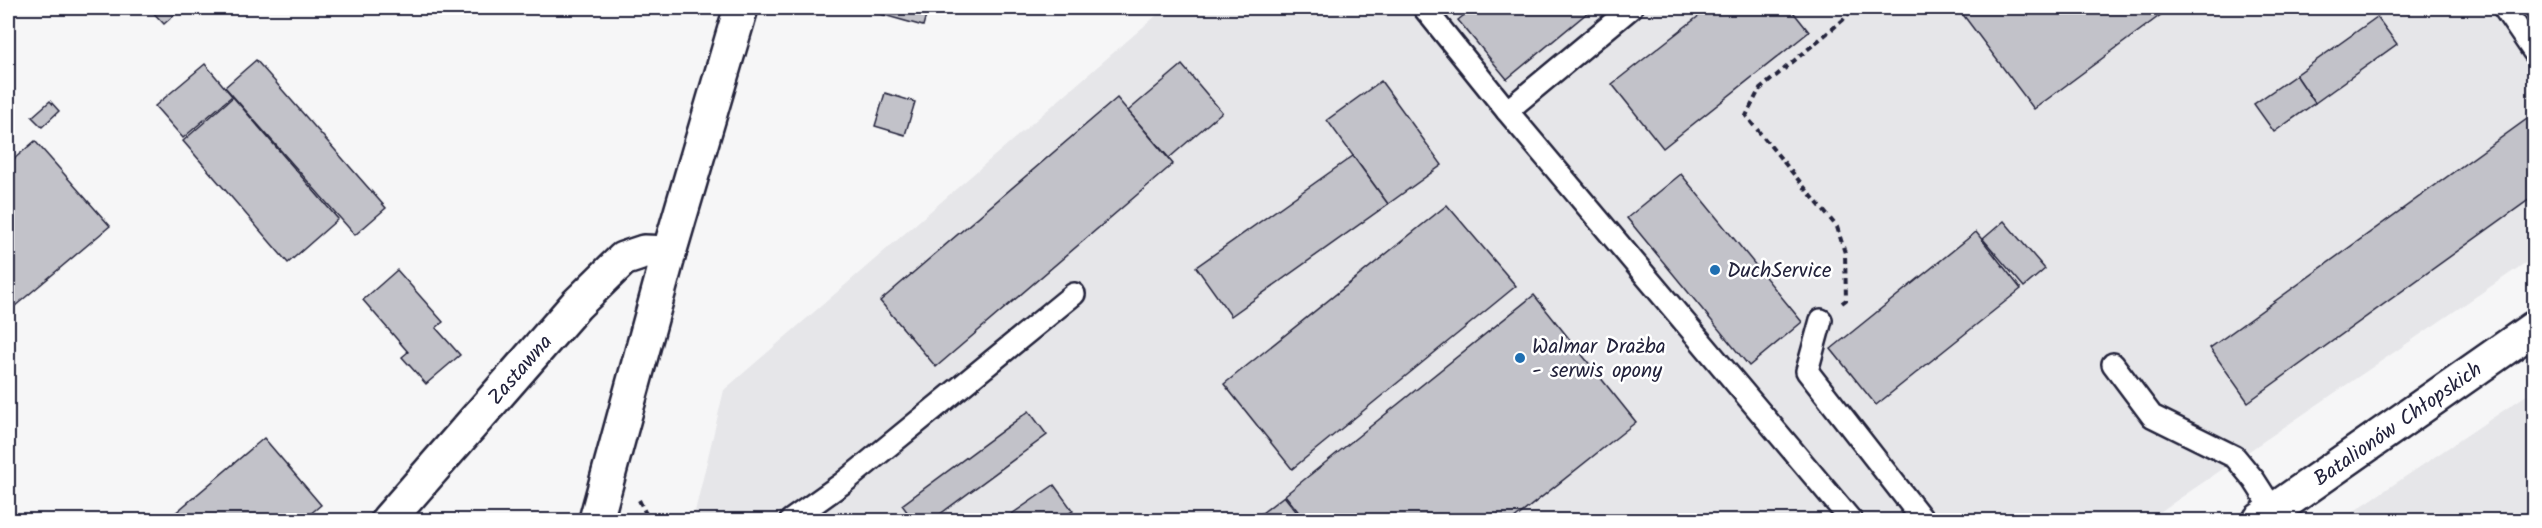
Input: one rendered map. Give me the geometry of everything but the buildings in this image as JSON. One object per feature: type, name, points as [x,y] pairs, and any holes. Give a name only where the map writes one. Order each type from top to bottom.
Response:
[{"type":"street","points":[[596,520],[669,253],[741,8]]},
{"type":"street","name":"Zastawna","points":[[388,520],[576,304],[623,259],[644,252],[669,253]]},
{"type":"street","name":"Batalionów Chłopskich","points":[[2271,518],[2535,328]]},
{"type":"lane","points":[[1424,8],[1507,111],[1851,520]]},
{"type":"lane","points":[[1507,111],[1631,8]]},
{"type":"lane","points":[[2504,8],[2535,52]]},
{"type":"lane","points":[[791,520],[843,483],[1074,294]]},
{"type":"lane","points":[[1821,320],[1807,371],[1923,520]]},
{"type":"lane","points":[[2113,364],[2152,416],[2235,458],[2254,480],[2271,518]]},
{"type":"path","points":[[1821,320],[1846,300],[1845,253],[1837,228],[1746,116],[1759,90],[1843,21],[1853,8]]},
{"type":"shaded area","points":[[1165,8],[2534,8],[2534,257],[2148,520],[968,520],[967,513],[957,520],[693,520],[724,390]]},
{"type":"shaded area","points":[[2534,390],[2534,520],[2341,520]]},
{"type":"place","name":"DuchService","points":[[1715,270]]},
{"type":"place","name":"Walmar Drażba - serwis opony","points":[[1520,358]]}]
